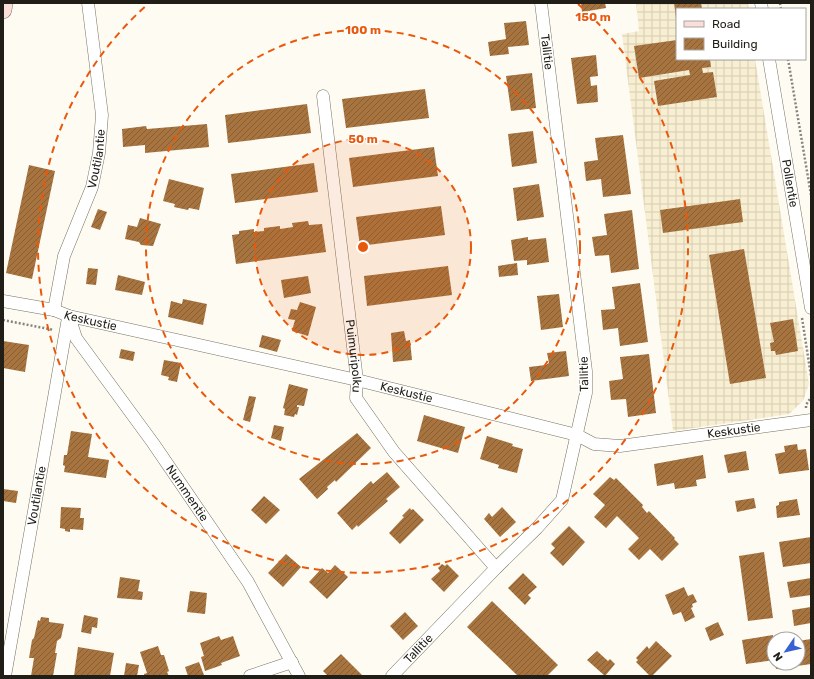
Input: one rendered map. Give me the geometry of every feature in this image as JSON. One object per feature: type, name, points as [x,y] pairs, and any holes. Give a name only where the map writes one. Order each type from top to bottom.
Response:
[{"type":"main road","points":[[3,10],[4,3]]},
{"type":"street","name":"Voutilantie","points":[[54,310],[64,256],[92,187],[100,153],[102,115],[88,3]]},
{"type":"street","name":"Tallitie","points":[[392,676],[496,568],[537,528],[562,500],[577,435],[586,393],[586,371],[541,3]]},
{"type":"street","name":"Pollentie","points":[[770,60],[811,308]]},
{"type":"street","name":"Puimuripolku","points":[[323,96],[357,380],[356,398],[394,452],[496,568]]},
{"type":"street","name":"Keskustie","points":[[3,301],[54,310],[68,316],[357,380],[577,435],[594,444],[620,446],[811,420]]},
{"type":"street","name":"Voutilantie","points":[[4,676],[68,316]]},
{"type":"street","name":"Nummentie","points":[[68,316],[76,338],[153,443],[248,582],[299,676]]},
{"type":"street","points":[[250,676],[292,662]]},
{"type":"path","points":[[788,60],[811,195]]},
{"type":"path","points":[[3,320],[66,332]]},
{"type":"shaded area","points":[[636,3],[748,3],[749,8],[676,8],[676,60],[755,60],[809,384],[803,401],[789,414],[673,431],[622,34],[639,31]]},
{"type":"building","points":[[581,3],[605,3],[606,8],[582,12]]},
{"type":"building","points":[[674,3],[701,3],[702,8],[676,8],[676,18]]},
{"type":"building","points":[[526,21],[529,45],[508,47],[509,54],[490,56],[488,42],[506,39],[504,23]]},
{"type":"building","points":[[676,40],[676,60],[710,60],[711,67],[702,68],[703,73],[713,72],[717,97],[658,106],[654,81],[690,75],[689,70],[639,78],[634,46]]},
{"type":"building","points":[[596,55],[598,76],[590,77],[591,86],[597,85],[598,102],[577,104],[571,58]]},
{"type":"building","points":[[532,73],[536,108],[511,111],[506,76]]},
{"type":"building","points":[[425,89],[429,118],[346,128],[342,99]]},
{"type":"building","points":[[307,104],[311,133],[228,143],[225,115]]},
{"type":"building","points":[[207,124],[209,147],[145,153],[145,145],[123,147],[122,129],[146,126],[147,129]]},
{"type":"building","points":[[533,131],[537,163],[512,167],[508,134]]},
{"type":"building","points":[[623,135],[631,194],[603,197],[601,179],[586,181],[584,162],[598,160],[595,138]]},
{"type":"building","points":[[434,147],[438,176],[353,187],[349,158]]},
{"type":"building","points":[[314,163],[318,192],[235,203],[231,174]]},
{"type":"building","points":[[29,165],[55,171],[32,279],[6,273]]},
{"type":"building","points":[[169,179],[204,188],[199,210],[189,208],[188,210],[174,207],[175,204],[163,201]]},
{"type":"building","points":[[539,184],[544,217],[517,221],[513,188]]},
{"type":"building","points":[[740,199],[743,222],[663,233],[660,210]]},
{"type":"building","points":[[441,206],[445,235],[360,246],[356,217]]},
{"type":"building","points":[[98,209],[107,212],[100,230],[91,227]]},
{"type":"building","points":[[632,210],[639,269],[611,273],[609,255],[595,256],[592,237],[607,235],[604,214]]},
{"type":"building","points":[[140,218],[161,224],[153,246],[141,245],[139,242],[125,239],[128,225],[137,227]]},
{"type":"building","points":[[308,221],[309,225],[322,224],[326,252],[236,264],[232,235],[239,234],[239,231],[254,229],[254,232],[264,231],[264,228],[280,226],[280,229],[293,227],[292,223]]},
{"type":"building","points":[[528,237],[528,240],[546,238],[549,262],[527,265],[527,260],[514,261],[511,240]]},
{"type":"building","points":[[744,249],[766,378],[730,384],[709,255]]},
{"type":"building","points":[[517,263],[518,275],[499,277],[498,266]]},
{"type":"building","points":[[448,266],[452,295],[367,306],[364,276]]},
{"type":"building","points":[[88,268],[98,269],[96,285],[86,284]]},
{"type":"building","points":[[118,275],[145,282],[142,295],[115,290]]},
{"type":"building","points":[[308,276],[311,293],[284,298],[281,280]]},
{"type":"building","points":[[640,283],[648,342],[620,346],[618,328],[603,330],[601,310],[615,309],[612,287]]},
{"type":"building","points":[[559,294],[563,327],[541,330],[537,296]]},
{"type":"building","points":[[183,299],[207,304],[203,325],[168,317],[171,301],[182,304]]},
{"type":"building","points":[[300,302],[316,307],[308,336],[292,331],[295,320],[288,319],[291,309],[297,310]]},
{"type":"building","points":[[793,319],[798,351],[776,355],[775,351],[771,351],[770,343],[774,342],[770,323]]},
{"type":"building","points":[[404,331],[406,341],[410,340],[412,360],[393,362],[391,333]]},
{"type":"building","points":[[262,335],[281,340],[277,352],[259,347]]},
{"type":"building","points":[[3,341],[29,345],[25,372],[3,368]]},
{"type":"building","points":[[121,349],[135,352],[133,361],[119,358]]},
{"type":"building","points":[[566,351],[569,376],[531,381],[529,367],[546,365],[549,363],[547,353]]},
{"type":"building","points":[[649,354],[656,413],[628,417],[626,399],[611,400],[609,381],[623,379],[620,357]]},
{"type":"building","points":[[164,360],[181,363],[177,382],[168,380],[169,377],[161,375]]},
{"type":"building","points":[[289,384],[308,389],[304,406],[297,405],[297,407],[299,407],[297,415],[295,414],[294,417],[284,415],[285,409],[283,408]]},
{"type":"building","points":[[249,396],[256,397],[250,422],[243,420]]},
{"type":"building","points":[[424,415],[465,427],[458,453],[417,441]]},
{"type":"building","points":[[274,425],[284,427],[281,441],[271,438]]},
{"type":"building","points":[[71,431],[92,434],[88,457],[109,460],[106,478],[64,472],[64,455],[67,455]]},
{"type":"building","points":[[357,433],[371,448],[336,482],[335,480],[327,487],[328,489],[317,499],[299,479]]},
{"type":"building","points":[[487,436],[513,444],[512,446],[523,449],[517,473],[498,468],[499,465],[480,459]]},
{"type":"building","points":[[797,444],[798,450],[806,449],[809,470],[779,474],[775,454],[785,452],[784,446]]},
{"type":"building","points":[[746,451],[749,470],[728,473],[724,455]]},
{"type":"building","points":[[703,455],[706,478],[696,480],[697,486],[675,489],[674,483],[657,486],[654,464]]},
{"type":"building","points":[[387,472],[400,487],[386,499],[388,501],[358,527],[357,525],[352,530],[337,513],[371,481],[373,484]]},
{"type":"building","points":[[610,477],[614,480],[616,478],[643,505],[642,507],[647,513],[649,511],[679,544],[662,561],[650,549],[639,560],[628,549],[639,538],[617,516],[606,528],[594,517],[605,505],[593,494]]},
{"type":"building","points":[[3,489],[18,491],[16,503],[3,501]]},
{"type":"building","points":[[264,496],[280,510],[266,524],[251,510]]},
{"type":"building","points":[[754,498],[756,508],[737,512],[735,501]]},
{"type":"building","points":[[797,499],[800,515],[777,518],[776,506],[779,505],[779,502]]},
{"type":"building","points":[[61,507],[81,508],[80,518],[84,518],[83,530],[70,529],[70,532],[60,528]]},
{"type":"building","points":[[502,507],[516,522],[500,537],[484,519],[489,513],[492,517]]},
{"type":"building","points":[[410,508],[424,520],[400,544],[389,533]]},
{"type":"building","points":[[569,526],[585,542],[563,566],[550,553],[555,548],[551,544]]},
{"type":"building","points":[[811,537],[811,563],[783,567],[779,542]]},
{"type":"building","points":[[764,552],[773,618],[748,621],[739,556]]},
{"type":"building","points":[[286,554],[301,567],[283,587],[268,573]]},
{"type":"building","points":[[442,564],[445,566],[447,564],[459,576],[444,592],[431,579],[440,571],[438,568]]},
{"type":"building","points":[[335,565],[348,577],[327,599],[309,582],[322,568],[328,573]]},
{"type":"building","points":[[523,573],[537,587],[528,595],[531,598],[525,605],[508,588]]},
{"type":"building","points":[[120,577],[140,580],[138,591],[143,592],[142,600],[117,598]]},
{"type":"building","points":[[811,578],[811,595],[790,598],[787,582]]},
{"type":"building","points":[[684,587],[688,596],[693,594],[697,602],[692,604],[693,607],[691,608],[695,617],[685,622],[681,612],[673,615],[665,595]]},
{"type":"building","points":[[190,591],[207,593],[205,614],[187,612]]},
{"type":"building","points":[[492,601],[558,665],[547,676],[518,676],[467,627]]},
{"type":"building","points":[[811,607],[811,623],[794,626],[792,610]]},
{"type":"building","points":[[405,612],[418,626],[403,640],[390,626]]},
{"type":"building","points":[[84,615],[98,618],[97,628],[92,627],[91,634],[81,632]]},
{"type":"building","points":[[41,617],[49,618],[49,622],[64,624],[61,638],[57,641],[55,653],[57,653],[53,676],[31,676],[34,658],[29,658],[32,640],[34,638],[38,620],[40,621]]},
{"type":"building","points":[[718,622],[724,635],[710,641],[705,628]]},
{"type":"building","points":[[219,636],[221,640],[233,636],[240,656],[205,671],[201,657],[204,656],[200,643]]},
{"type":"building","points":[[766,636],[766,661],[746,664],[742,640]]},
{"type":"building","points":[[811,639],[811,664],[806,665],[806,640]]},
{"type":"building","points":[[656,641],[672,656],[652,676],[650,676],[636,662],[638,660],[636,658],[647,646],[649,649]]},
{"type":"building","points":[[158,646],[161,655],[164,655],[169,676],[144,676],[144,674],[147,673],[140,652]]},
{"type":"building","points":[[78,647],[114,653],[110,676],[74,676]]},
{"type":"building","points":[[597,651],[608,661],[610,659],[615,664],[605,676],[587,660]]},
{"type":"building","points":[[341,654],[363,676],[328,676],[323,671]]},
{"type":"building","points":[[199,662],[204,675],[188,676],[185,667]]},
{"type":"building","points":[[126,663],[139,665],[137,676],[124,676]]}]
